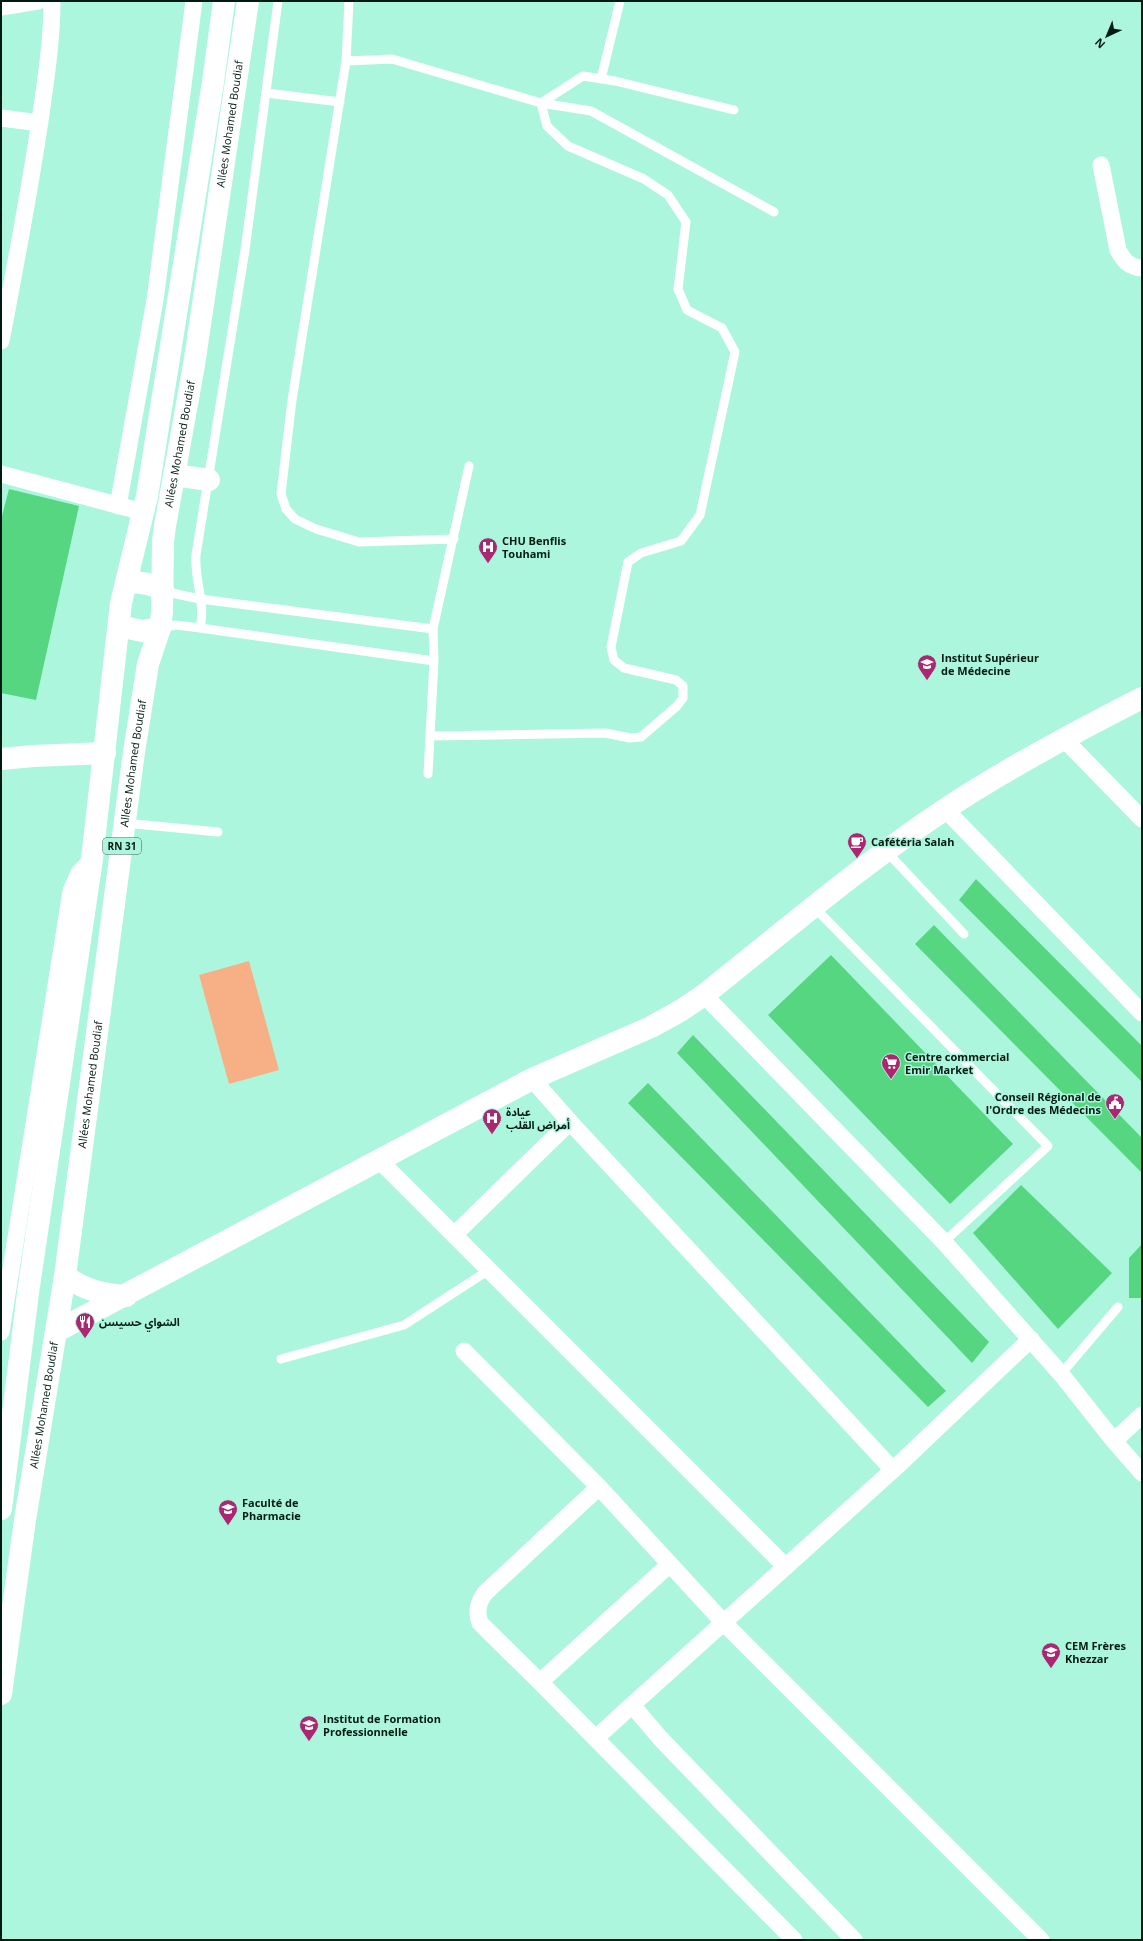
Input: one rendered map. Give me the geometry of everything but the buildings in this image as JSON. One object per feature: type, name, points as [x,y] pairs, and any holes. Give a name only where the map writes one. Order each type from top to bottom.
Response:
[{"type":"main road","name":"Allées Mohamed Boudiaf","points":[[1,1509],[12,1292],[92,859],[121,603],[147,496],[212,89],[224,1]]},
{"type":"main road","name":"Allées Mohamed Boudiaf","points":[[1,1694],[25,1520],[65,1276],[125,823],[148,664],[160,628],[164,589],[163,540],[194,365],[248,1]]},
{"type":"main road","points":[[174,475],[209,480]]},
{"type":"main road","points":[[127,581],[148,584],[164,589]]},
{"type":"main road","points":[[119,626],[142,631],[160,628]]},
{"type":"main road","points":[[57,1331],[126,1296],[532,1079],[651,1027],[680,1011],[704,995],[886,851],[945,809],[1063,738],[1142,698]]},
{"type":"main road","points":[[1,759],[105,753]]},
{"type":"main road","points":[[65,1276],[76,1284],[94,1292],[126,1296]]},
{"type":"street","points":[[1,7],[38,1]]},
{"type":"street","points":[[1,341],[25,220],[40,123],[52,32],[52,1]]},
{"type":"street","points":[[118,506],[154,300],[194,1]]},
{"type":"street","points":[[1,118],[40,123]]},
{"type":"street","points":[[1101,165],[1118,250],[1123,260],[1133,268],[1142,268]]},
{"type":"street","points":[[1,474],[143,512]]},
{"type":"street","points":[[1063,738],[1142,819]]},
{"type":"street","points":[[945,809],[1142,1013]]},
{"type":"street","points":[[704,995],[944,1242],[1031,1339],[1142,1473]]},
{"type":"street","points":[[532,1079],[570,1122],[893,1470]]},
{"type":"street","points":[[454,1235],[570,1122]]},
{"type":"street","points":[[380,1161],[786,1567]]},
{"type":"street","points":[[1,1332],[12,1292]]},
{"type":"street","points":[[596,1738],[893,1470],[1031,1339]]},
{"type":"street","points":[[464,1351],[599,1487],[724,1623],[1040,1940]]},
{"type":"street","points":[[1114,1441],[1142,1415]]},
{"type":"street","points":[[599,1487],[509,1570],[480,1600],[478,1616],[480,1623],[596,1738],[794,1940]]},
{"type":"street","points":[[540,1682],[670,1564]]},
{"type":"street","points":[[632,1705],[660,1738],[854,1940]]},
{"type":"lane","points":[[200,628],[202,616],[196,572],[196,555],[245,250],[278,1]]},
{"type":"lane","points":[[349,1],[346,61],[292,400],[281,494],[286,509],[295,519],[316,529],[359,542],[454,539]]},
{"type":"lane","points":[[601,79],[620,1]]},
{"type":"lane","points":[[346,61],[392,59],[541,102],[590,111],[774,212]]},
{"type":"lane","points":[[541,102],[583,76],[734,110]]},
{"type":"lane","points":[[266,93],[340,102]]},
{"type":"lane","points":[[430,736],[605,733],[630,738],[641,737],[677,706],[683,698],[683,686],[676,680],[624,668],[614,660],[612,647],[628,562],[641,553],[681,541],[700,515],[735,352],[722,328],[687,310],[678,289],[686,222],[668,195],[644,179],[568,146],[547,126],[541,102]]},
{"type":"lane","points":[[428,774],[434,661],[433,629],[469,466]]},
{"type":"lane","points":[[164,589],[176,594],[200,599],[433,629]]},
{"type":"lane","points":[[160,628],[176,625],[434,661]]},
{"type":"lane","points":[[125,823],[218,832]]},
{"type":"lane","points":[[886,851],[964,934]]},
{"type":"lane","points":[[814,908],[1048,1146],[944,1242]]},
{"type":"lane","points":[[281,1359],[404,1325],[489,1270]]},
{"type":"lane","points":[[1061,1374],[1118,1307]]},
{"type":"shaded area","points":[[249,961],[279,1070],[229,1084],[199,975]]},
{"type":"place","name":"CHU Benflis Touhami","points":[[488,564]]},
{"type":"place","name":"Institut Supérieur de Médecine","points":[[927,681]]},
{"type":"place","name":"Cafétéria Salah","points":[[857,859]]},
{"type":"place","name":"Centre commercial Emir Market","points":[[891,1080]]},
{"type":"place","name":"Conseil Régional de l'Ordre des Médecins","points":[[1115,1120]]},
{"type":"place","name":"عيادة أمراض القلب","points":[[492,1135]]},
{"type":"place","name":"الشواي حسيسن","points":[[85,1339]]},
{"type":"place","name":"Faculté de Pharmacie","points":[[228,1526]]},
{"type":"place","name":"CEM Frères Khezzar","points":[[1051,1669]]},
{"type":"place","name":"Institut de Formation Professionnelle","points":[[309,1742]]}]
